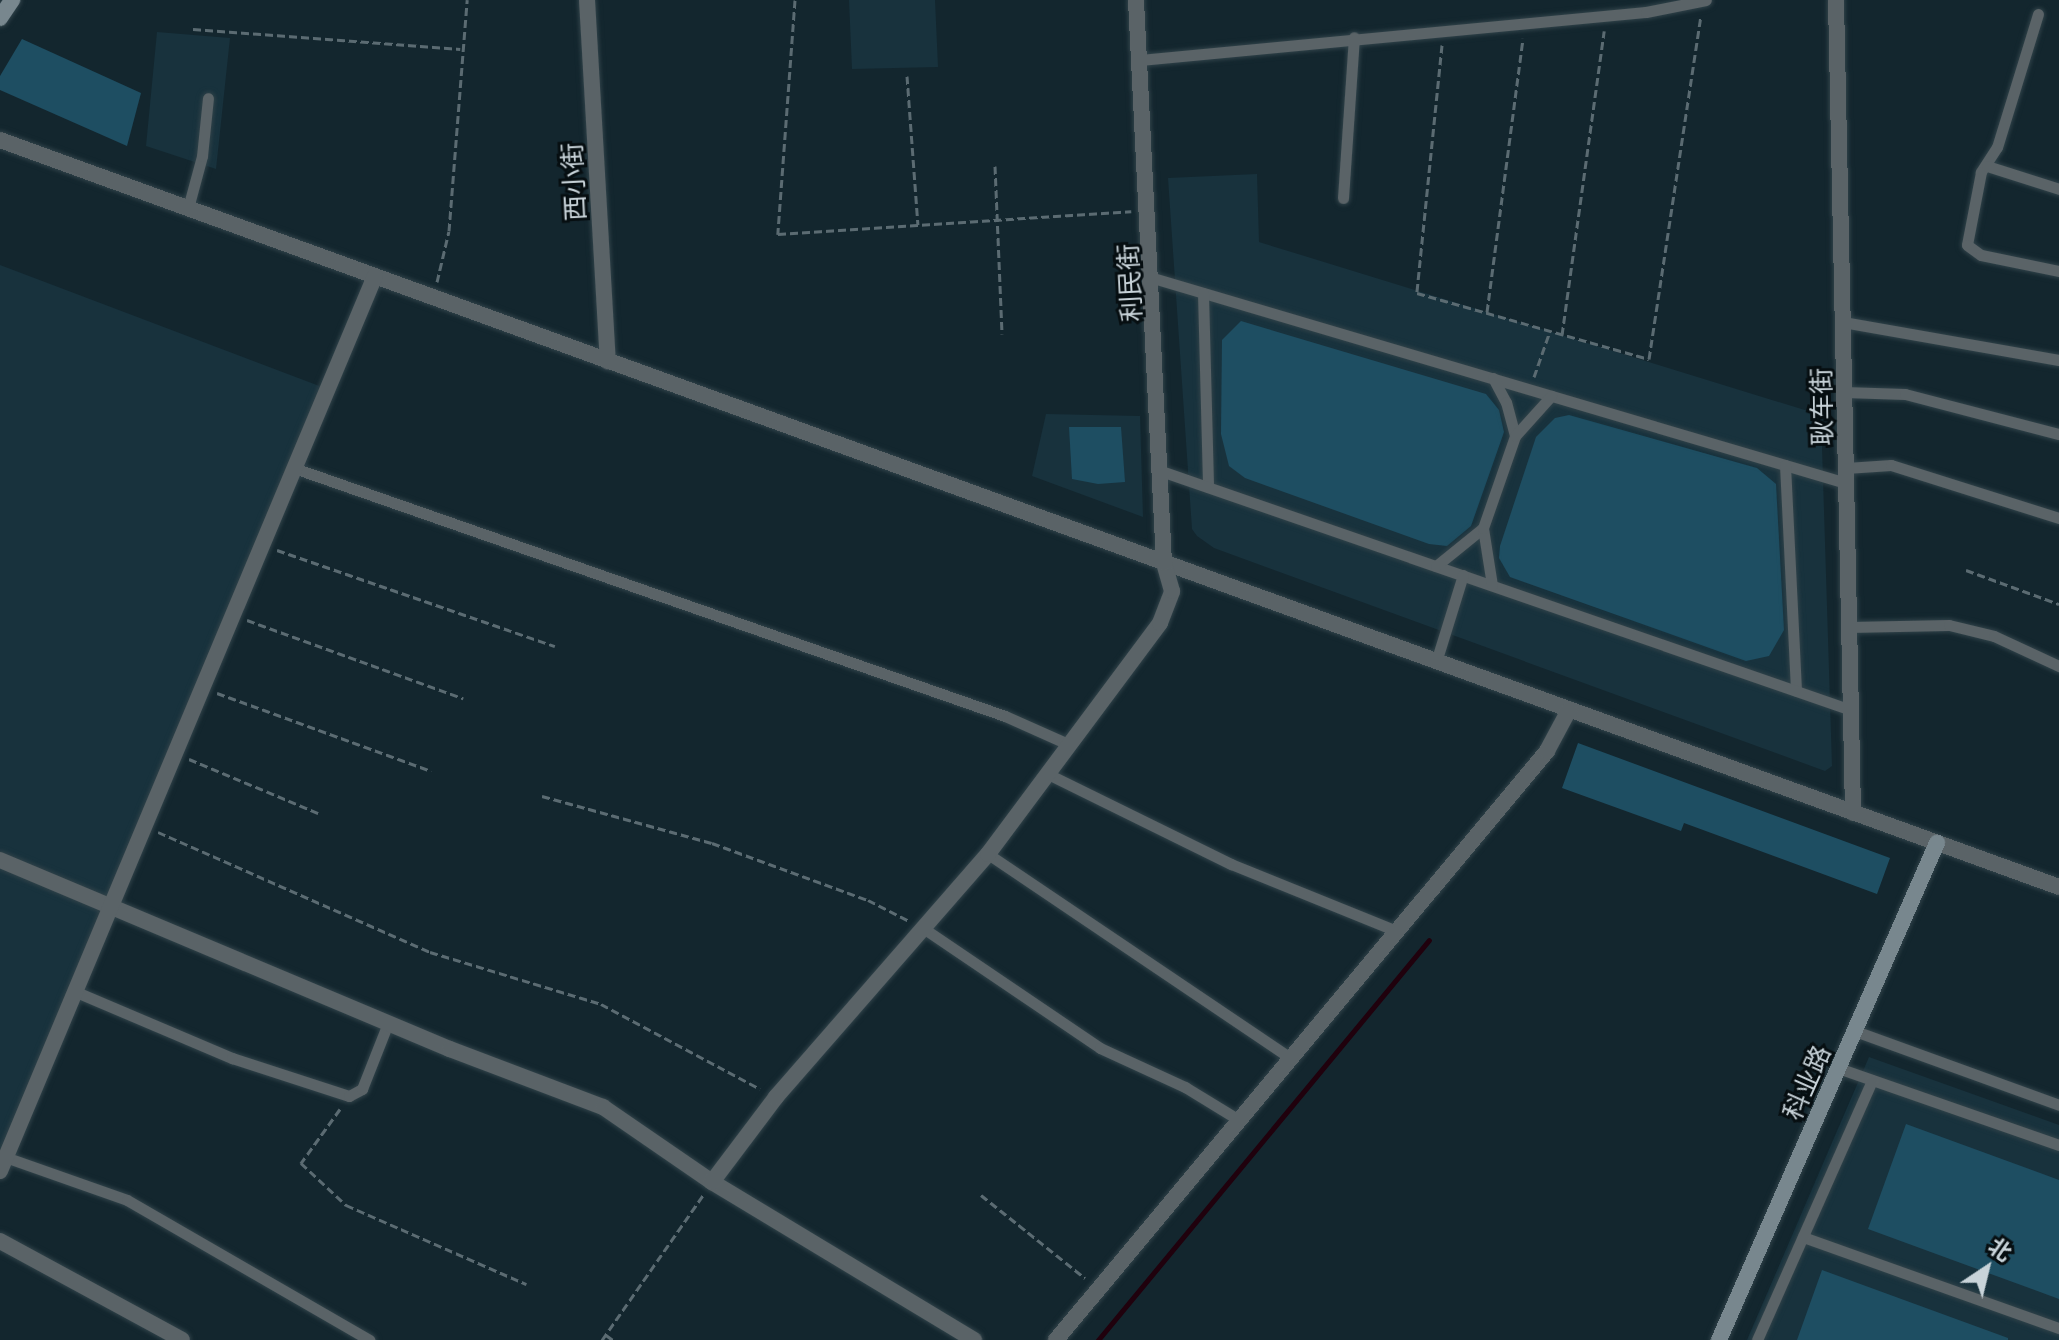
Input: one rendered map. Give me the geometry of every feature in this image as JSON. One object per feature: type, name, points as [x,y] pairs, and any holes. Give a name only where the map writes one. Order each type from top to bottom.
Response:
[{"type":"street","points":[[0,18],[12,0]]},
{"type":"street","name":"西小街","points":[[587,0],[608,361]]},
{"type":"street","name":"利民街","points":[[712,1182],[776,1097],[988,854],[1160,623],[1172,591],[1164,563],[1153,278],[1136,0]]},
{"type":"street","name":"耿车街","points":[[1836,0],[1853,813]]},
{"type":"street","points":[[0,140],[2059,887]]},
{"type":"street","points":[[2,1164],[375,276]]},
{"type":"street","points":[[1056,1340],[1547,751],[1569,710]]},
{"type":"street","name":"科业路","points":[[1719,1340],[1937,843]]},
{"type":"street","points":[[0,860],[388,1023],[603,1107],[712,1182],[974,1340]]},
{"type":"street","points":[[0,1241],[182,1340]]},
{"type":"lane","points":[[1140,60],[1606,15],[1704,0]]},
{"type":"lane","points":[[2038,14],[2036,35],[1987,166],[1981,172],[1967,245],[1981,255],[2059,271]]},
{"type":"lane","points":[[1343,198],[1354,37]]},
{"type":"lane","points":[[188,208],[202,156],[208,98]]},
{"type":"lane","points":[[1987,166],[2059,189]]},
{"type":"lane","points":[[1153,278],[1785,465],[1846,475],[1891,465],[2059,518]]},
{"type":"lane","points":[[1203,293],[1208,487]]},
{"type":"lane","points":[[1843,322],[2059,360]]},
{"type":"lane","points":[[1493,378],[1506,402],[1515,436]]},
{"type":"lane","points":[[1844,392],[1905,394],[2059,434]]},
{"type":"lane","points":[[1492,585],[1483,528],[1515,436],[1551,396]]},
{"type":"lane","points":[[1785,465],[1796,691]]},
{"type":"lane","points":[[294,468],[1005,716],[1070,745]]},
{"type":"lane","points":[[1161,471],[1851,710]]},
{"type":"lane","points":[[1436,566],[1483,528]]},
{"type":"lane","points":[[1436,662],[1463,575]]},
{"type":"lane","points":[[1849,627],[1949,625],[1994,636],[2059,666]]},
{"type":"lane","points":[[1048,774],[1231,864],[1397,931]]},
{"type":"lane","points":[[988,854],[1291,1058]]},
{"type":"lane","points":[[923,928],[1100,1048],[1185,1087],[1239,1120]]},
{"type":"lane","points":[[74,991],[232,1058],[349,1096],[362,1089],[388,1023]]},
{"type":"lane","points":[[1855,1031],[2059,1105]]},
{"type":"lane","points":[[1838,1068],[2059,1145]]},
{"type":"lane","points":[[1757,1340],[1872,1080]]},
{"type":"lane","points":[[2,1164],[127,1200],[369,1340]]},
{"type":"lane","points":[[1803,1237],[2059,1328]]},
{"type":"path","points":[[433,297],[449,231],[467,0]]},
{"type":"path","points":[[795,0],[778,234],[1149,210]]},
{"type":"path","points":[[1444,30],[1417,293],[1649,359],[1704,0]]},
{"type":"path","points":[[1562,335],[1606,15]]},
{"type":"path","points":[[1486,313],[1525,23]]},
{"type":"path","points":[[193,29],[462,49]]},
{"type":"path","points":[[907,76],[918,225]]},
{"type":"path","points":[[995,166],[1002,334]]},
{"type":"path","points":[[1530,389],[1550,331]]},
{"type":"path","points":[[262,545],[555,646]]},
{"type":"path","points":[[1966,570],[2059,604]]},
{"type":"path","points":[[232,615],[463,698]]},
{"type":"path","points":[[202,687],[431,771]]},
{"type":"path","points":[[174,753],[318,813]]},
{"type":"path","points":[[542,796],[712,843],[868,900],[923,928]]},
{"type":"path","points":[[144,826],[430,952],[601,1004],[776,1097]]},
{"type":"path","points":[[349,1096],[301,1163],[346,1205],[526,1284]]},
{"type":"path","points":[[602,1340],[712,1182]]},
{"type":"path","points":[[981,1195],[1098,1289]]},
{"type":"path","points":[[606,1335],[613,1340]]},
{"type":"shaded area","points":[[849,0],[935,0],[938,67],[852,69]]},
{"type":"shaded area","points":[[157,32],[230,38],[216,169],[146,146]]},
{"type":"shaded area","points":[[1257,174],[1259,242],[1821,415],[1832,766],[1825,771],[1214,548],[1197,536],[1192,529],[1168,178]]},
{"type":"shaded area","points":[[0,265],[322,387],[0,1154]]},
{"type":"shaded area","points":[[1046,414],[1140,416],[1143,517],[1032,476]]},
{"type":"shaded area","points":[[1869,1057],[2059,1125],[2059,1340],[1747,1340]]},
{"type":"building","points":[[22,39],[141,93],[127,146],[0,90],[0,76]]},
{"type":"building","points":[[1241,321],[1486,394],[1499,410],[1504,432],[1471,526],[1447,546],[1429,544],[1245,478],[1229,466],[1221,434],[1222,340]]},
{"type":"building","points":[[1569,415],[1757,468],[1776,484],[1784,630],[1769,656],[1746,661],[1510,577],[1499,558],[1500,546],[1536,437],[1555,418]]},
{"type":"building","points":[[1069,427],[1121,427],[1125,482],[1098,484],[1072,479]]},
{"type":"building","points":[[1578,743],[1890,858],[1877,894],[1684,823],[1681,831],[1562,788]]},
{"type":"building","points":[[1906,1124],[2059,1180],[2059,1299],[1868,1229]]},
{"type":"building","points":[[1822,1270],[2008,1338],[2008,1340],[1797,1340]]},
{"type":"waterway","points":[[1098,1340],[1429,940]]}]
